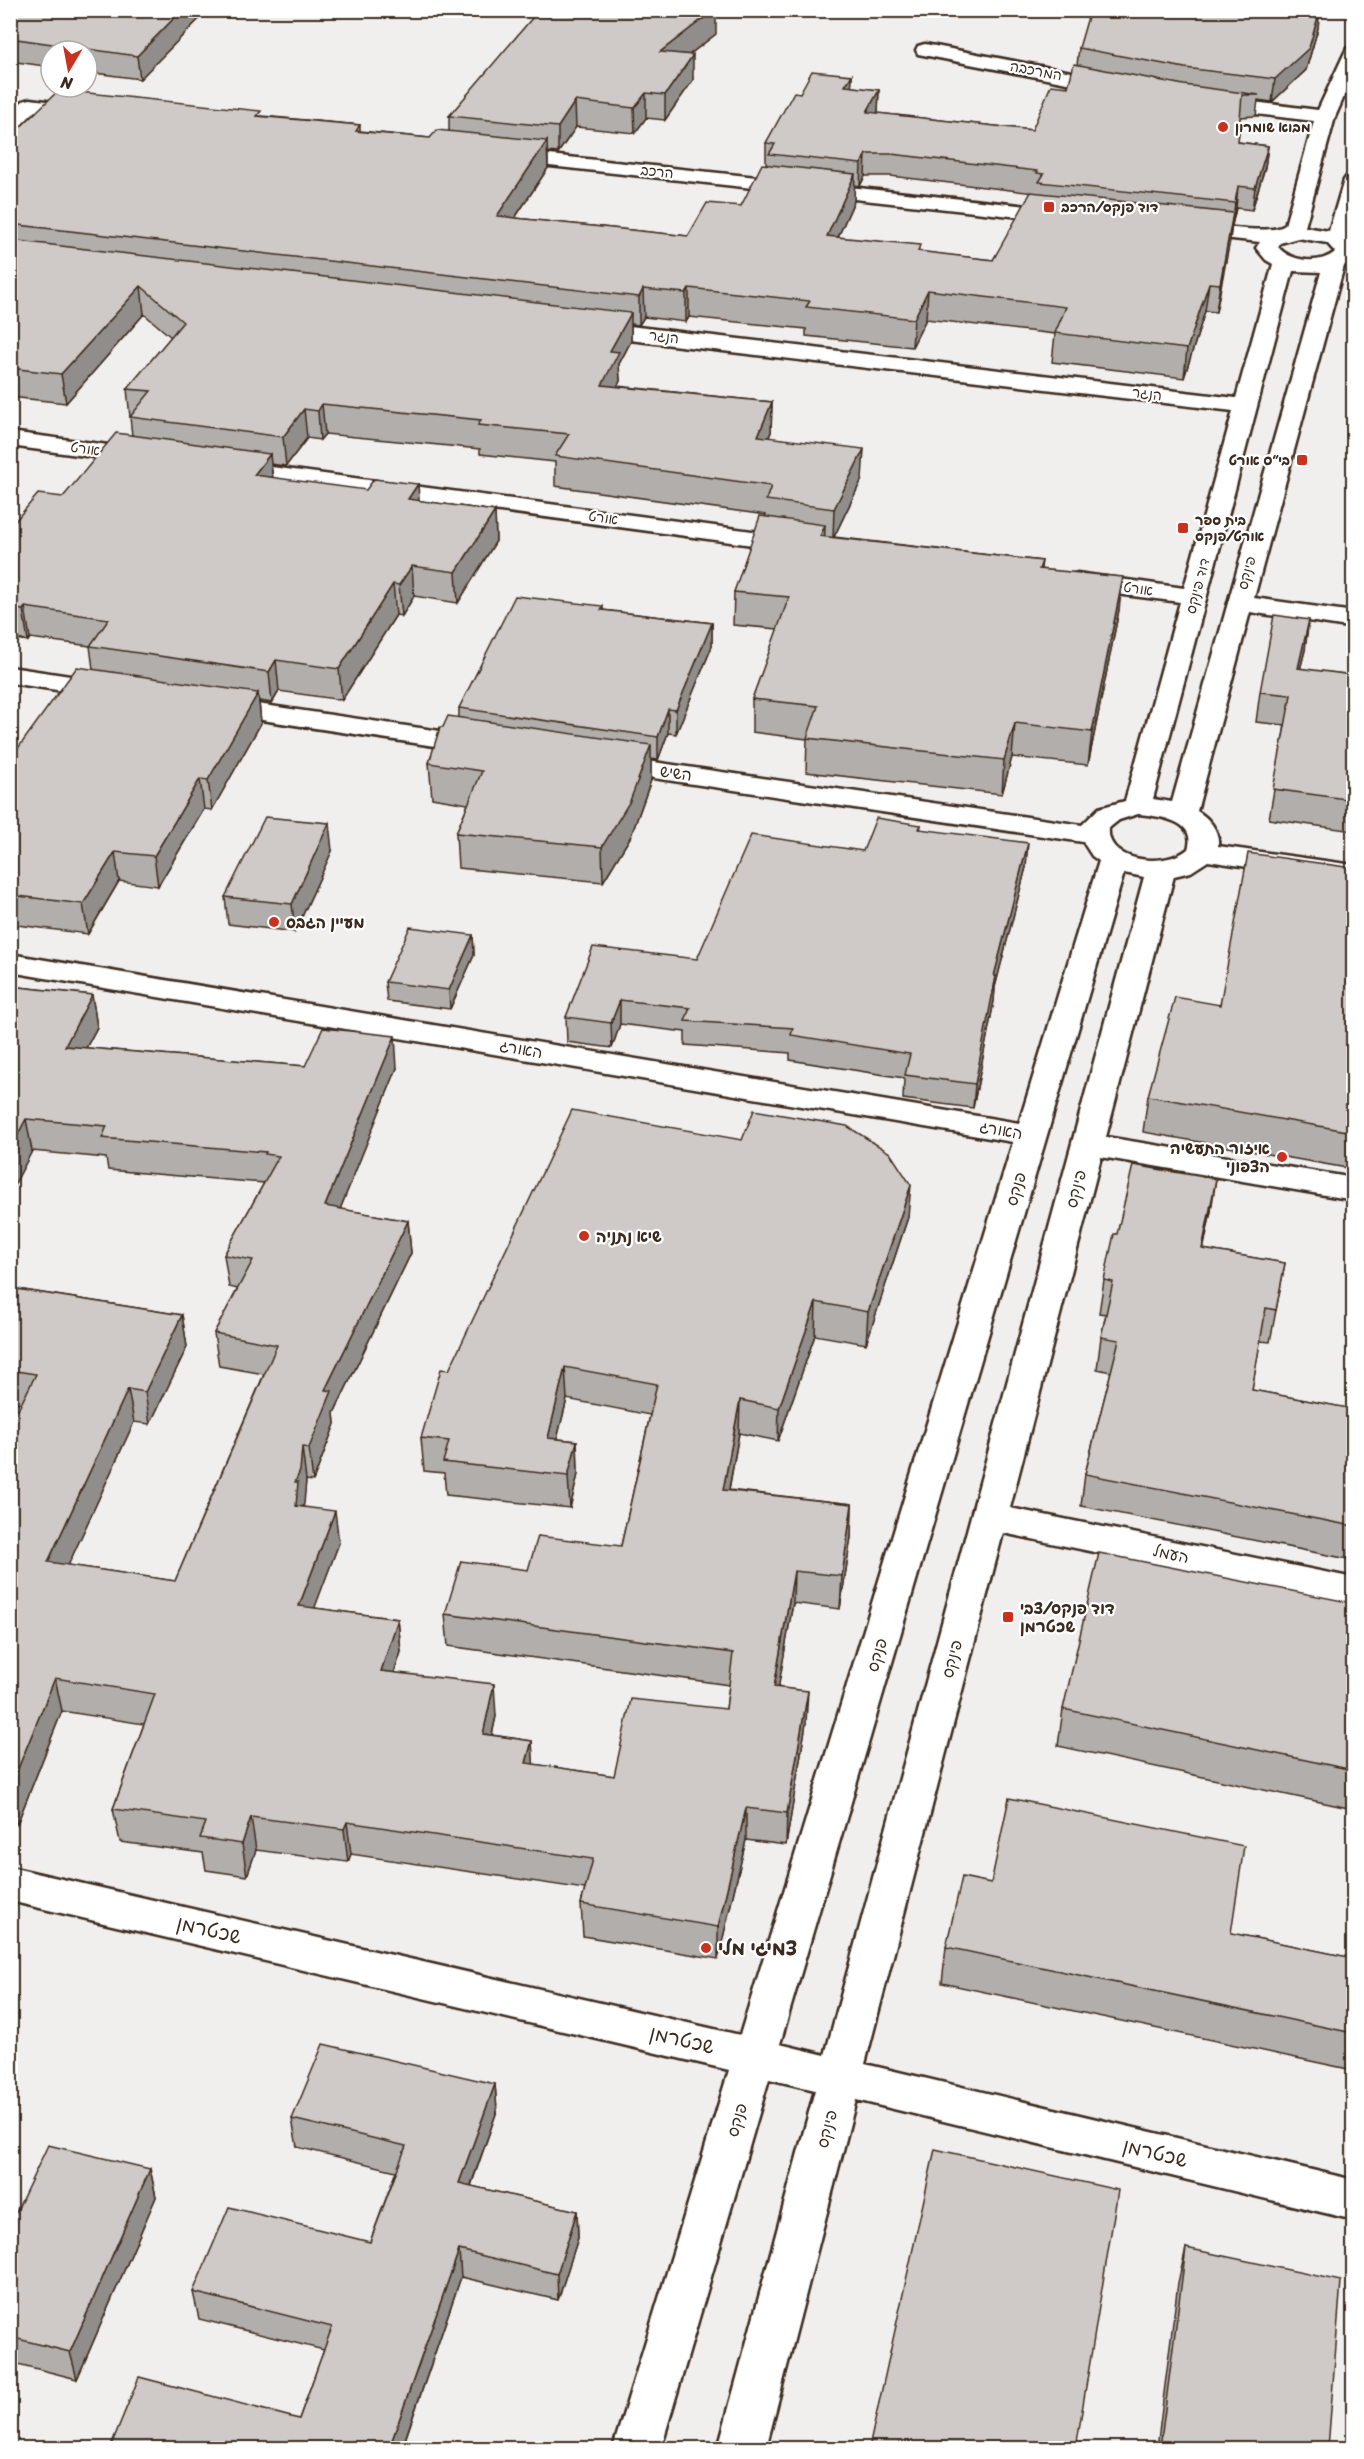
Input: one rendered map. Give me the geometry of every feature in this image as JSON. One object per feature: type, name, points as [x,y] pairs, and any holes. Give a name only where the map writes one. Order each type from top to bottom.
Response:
[{"type":"street","name":"המרכבה","points":[[925,50],[1127,88]]},
{"type":"street","points":[[1171,227],[1254,236],[1286,234],[1322,235],[1344,251],[1311,266],[1276,258],[1267,248],[1272,239],[1286,234],[1295,226],[1325,117],[1353,52]]},
{"type":"street","points":[[1193,100],[1325,117]]},
{"type":"street","points":[[10,125],[30,105],[101,113]]},
{"type":"street","name":"הרכב","points":[[482,153],[1088,218]]},
{"type":"street","name":"פינקס","points":[[1182,814],[1239,603],[1344,251],[1339,231],[1353,180]]},
{"type":"street","name":"דוד פינקס","points":[[1137,806],[1285,261]]},
{"type":"street","name":"הנגר","points":[[569,326],[1246,406]]},
{"type":"street","name":"אורט","points":[[10,439],[164,459]]},
{"type":"street","name":"אורט","points":[[200,464],[816,546]]},
{"type":"street","name":"אורט","points":[[1053,578],[1195,597]]},
{"type":"street","points":[[1239,603],[1353,620]]},
{"type":"street","points":[[10,675],[140,694]]},
{"type":"street","points":[[187,701],[504,748]]},
{"type":"street","name":"השיש","points":[[587,760],[1103,847]]},
{"type":"street","points":[[1137,806],[1164,808],[1182,814],[1193,820],[1203,831],[1206,842],[1202,852],[1194,860],[1180,866],[1161,869],[1132,867],[1103,847],[1096,824],[1105,815],[1119,808],[1137,806]]},
{"type":"street","name":"פנקס","points":[[637,2448],[1032,1135],[1103,847]]},
{"type":"street","points":[[1202,852],[1353,874]]},
{"type":"street","name":"פינקס","points":[[742,2448],[1161,869]]},
{"type":"street","name":"האורג","points":[[10,963],[1032,1135]]},
{"type":"street","points":[[1088,1144],[1353,1189]]},
{"type":"street","name":"העמל","points":[[989,1517],[1353,1592]]},
{"type":"street","name":"שכטרמן","points":[[10,1884],[840,2077],[1353,2200]]},
{"type":"shaded area","points":[[11,11],[1353,11],[1353,2448],[11,2448]]},
{"type":"building","points":[[10,10],[182,10],[137,56],[99,51],[99,39],[39,39],[39,42],[10,38]]},
{"type":"building","points":[[539,10],[714,10],[660,52],[693,55],[665,95],[646,93],[634,108],[575,101],[558,127],[449,116]]},
{"type":"building","points":[[1090,10],[1320,10],[1309,48],[1275,79],[1185,68],[1079,48]]},
{"type":"building","points":[[1074,64],[1184,85],[1259,95],[1242,95],[1238,142],[1268,146],[1255,188],[1238,186],[1235,203],[1039,182],[1044,174],[1037,173],[1038,171],[891,154],[866,154],[861,164],[769,154],[775,144],[766,143],[794,92],[800,93],[812,71],[852,75],[845,86],[879,90],[867,112],[1032,130],[1051,85],[1068,87]]},
{"type":"building","points":[[99,94],[261,111],[257,116],[360,125],[356,131],[430,138],[437,130],[547,141],[497,216],[688,236],[707,203],[741,206],[762,164],[855,174],[827,236],[920,245],[918,251],[993,260],[1031,192],[1233,213],[1220,284],[1209,283],[1187,349],[1055,333],[1066,307],[928,290],[914,319],[806,307],[810,301],[689,288],[686,293],[643,289],[639,297],[10,224],[10,137],[50,99],[99,99]]},
{"type":"building","points":[[10,240],[631,313],[610,351],[619,352],[602,385],[772,402],[758,436],[864,449],[834,509],[766,500],[771,486],[555,456],[569,434],[478,425],[481,420],[322,404],[318,411],[304,409],[283,437],[130,417],[151,391],[127,389],[183,322],[141,286],[61,374],[10,368]]},
{"type":"building","points":[[116,433],[270,454],[254,475],[366,490],[374,479],[418,484],[408,499],[495,511],[456,572],[412,566],[399,585],[393,584],[339,669],[276,660],[269,672],[90,646],[109,619],[25,607],[23,610],[10,608],[10,520],[16,520],[38,494],[63,497]]},
{"type":"building","points":[[760,516],[825,525],[820,536],[1042,561],[1039,569],[1123,577],[1092,732],[1015,723],[1004,760],[807,738],[818,706],[752,699],[789,597],[734,592]]},
{"type":"building","points":[[515,596],[603,606],[601,610],[712,623],[676,710],[668,709],[658,737],[459,708]]},
{"type":"building","points":[[1274,615],[1309,620],[1298,668],[1353,675],[1353,800],[1273,789],[1291,695],[1260,692]]},
{"type":"building","points":[[77,667],[258,693],[208,780],[200,779],[154,856],[115,852],[83,904],[10,895],[10,750],[16,751]]},
{"type":"building","points":[[448,716],[651,745],[630,801],[602,847],[456,833],[482,771],[429,763],[440,727],[443,727]]},
{"type":"building","points":[[265,817],[329,823],[292,904],[225,897]]},
{"type":"building","points":[[876,818],[921,825],[919,829],[1028,843],[994,976],[996,976],[975,1084],[905,1075],[910,1054],[791,1035],[793,1028],[685,1021],[690,1008],[620,1000],[611,1023],[566,1017],[593,947],[697,959],[751,835],[863,851]]},
{"type":"building","points":[[1248,853],[1353,868],[1353,1132],[1148,1096],[1175,997],[1220,1005]]},
{"type":"building","points":[[410,927],[473,935],[449,990],[385,982]]},
{"type":"building","points":[[10,986],[92,995],[65,1046],[305,1066],[323,1028],[395,1036],[325,1206],[408,1221],[325,1390],[332,1391],[309,1448],[302,1447],[300,1471],[295,1482],[298,1482],[296,1506],[335,1511],[299,1606],[398,1619],[381,1671],[494,1684],[483,1734],[532,1741],[526,1763],[614,1776],[631,1699],[726,1709],[733,1653],[445,1614],[461,1561],[528,1570],[538,1536],[621,1546],[657,1384],[565,1367],[548,1438],[577,1441],[568,1476],[443,1462],[449,1441],[421,1438],[441,1369],[449,1370],[572,1110],[742,1140],[754,1110],[847,1126],[890,1153],[911,1185],[868,1312],[816,1302],[779,1408],[740,1400],[723,1490],[852,1504],[842,1576],[794,1571],[774,1687],[808,1691],[787,1813],[746,1808],[718,1927],[581,1904],[593,1859],[347,1822],[344,1829],[251,1817],[242,1844],[200,1838],[206,1822],[113,1809],[155,1694],[55,1678],[10,1788],[10,1426],[36,1374],[10,1370],[10,1288],[182,1315],[145,1392],[128,1389],[48,1562],[175,1581],[277,1345],[214,1333],[253,1260],[224,1255],[279,1156],[265,1154],[266,1152],[102,1138],[107,1126],[26,1119],[10,1149]]},
{"type":"building","points":[[1133,1165],[1216,1179],[1202,1249],[1285,1263],[1276,1310],[1266,1308],[1252,1390],[1353,1409],[1353,1526],[1085,1474],[1119,1340],[1101,1337],[1113,1282],[1104,1280]]},
{"type":"building","points":[[1099,1553],[1353,1603],[1353,1770],[1063,1709]]},
{"type":"building","points":[[1009,1798],[1244,1846],[1231,1933],[1353,1958],[1353,2033],[946,1947],[962,1877],[991,1883]]},
{"type":"building","points":[[323,2044],[495,2084],[459,2183],[577,2211],[557,2274],[459,2250],[391,2443],[414,2448],[110,2448],[139,2377],[299,2419],[332,2327],[193,2292],[229,2207],[370,2242],[406,2146],[292,2119]]},
{"type":"building","points":[[48,2145],[150,2169],[70,2352],[10,2337],[10,2225]]},
{"type":"building","points":[[935,2149],[1118,2190],[1076,2448],[869,2448]]},
{"type":"building","points":[[1186,2248],[1341,2281],[1328,2448],[1160,2448]]},
{"type":"place","name":"מבוא שומרון","points":[[1223,127]]},
{"type":"place","name":"דוד פנקס/הרכב","points":[[1049,207]]},
{"type":"place","name":"בי״ס אורט","points":[[1302,460]]},
{"type":"place","name":"בית ספר אורט/פנקס","points":[[1183,528]]},
{"type":"place","name":"מעיין הגבס","points":[[274,922]]},
{"type":"place","name":"איזור התעשיה הצפוני","points":[[1282,1157]]},
{"type":"place","name":"שיא נתניה","points":[[584,1236]]},
{"type":"place","name":"דוד פנקס/צבי שכטרמן","points":[[1008,1617]]},
{"type":"place","name":"צמיגי מלי","points":[[706,1948]]}]
